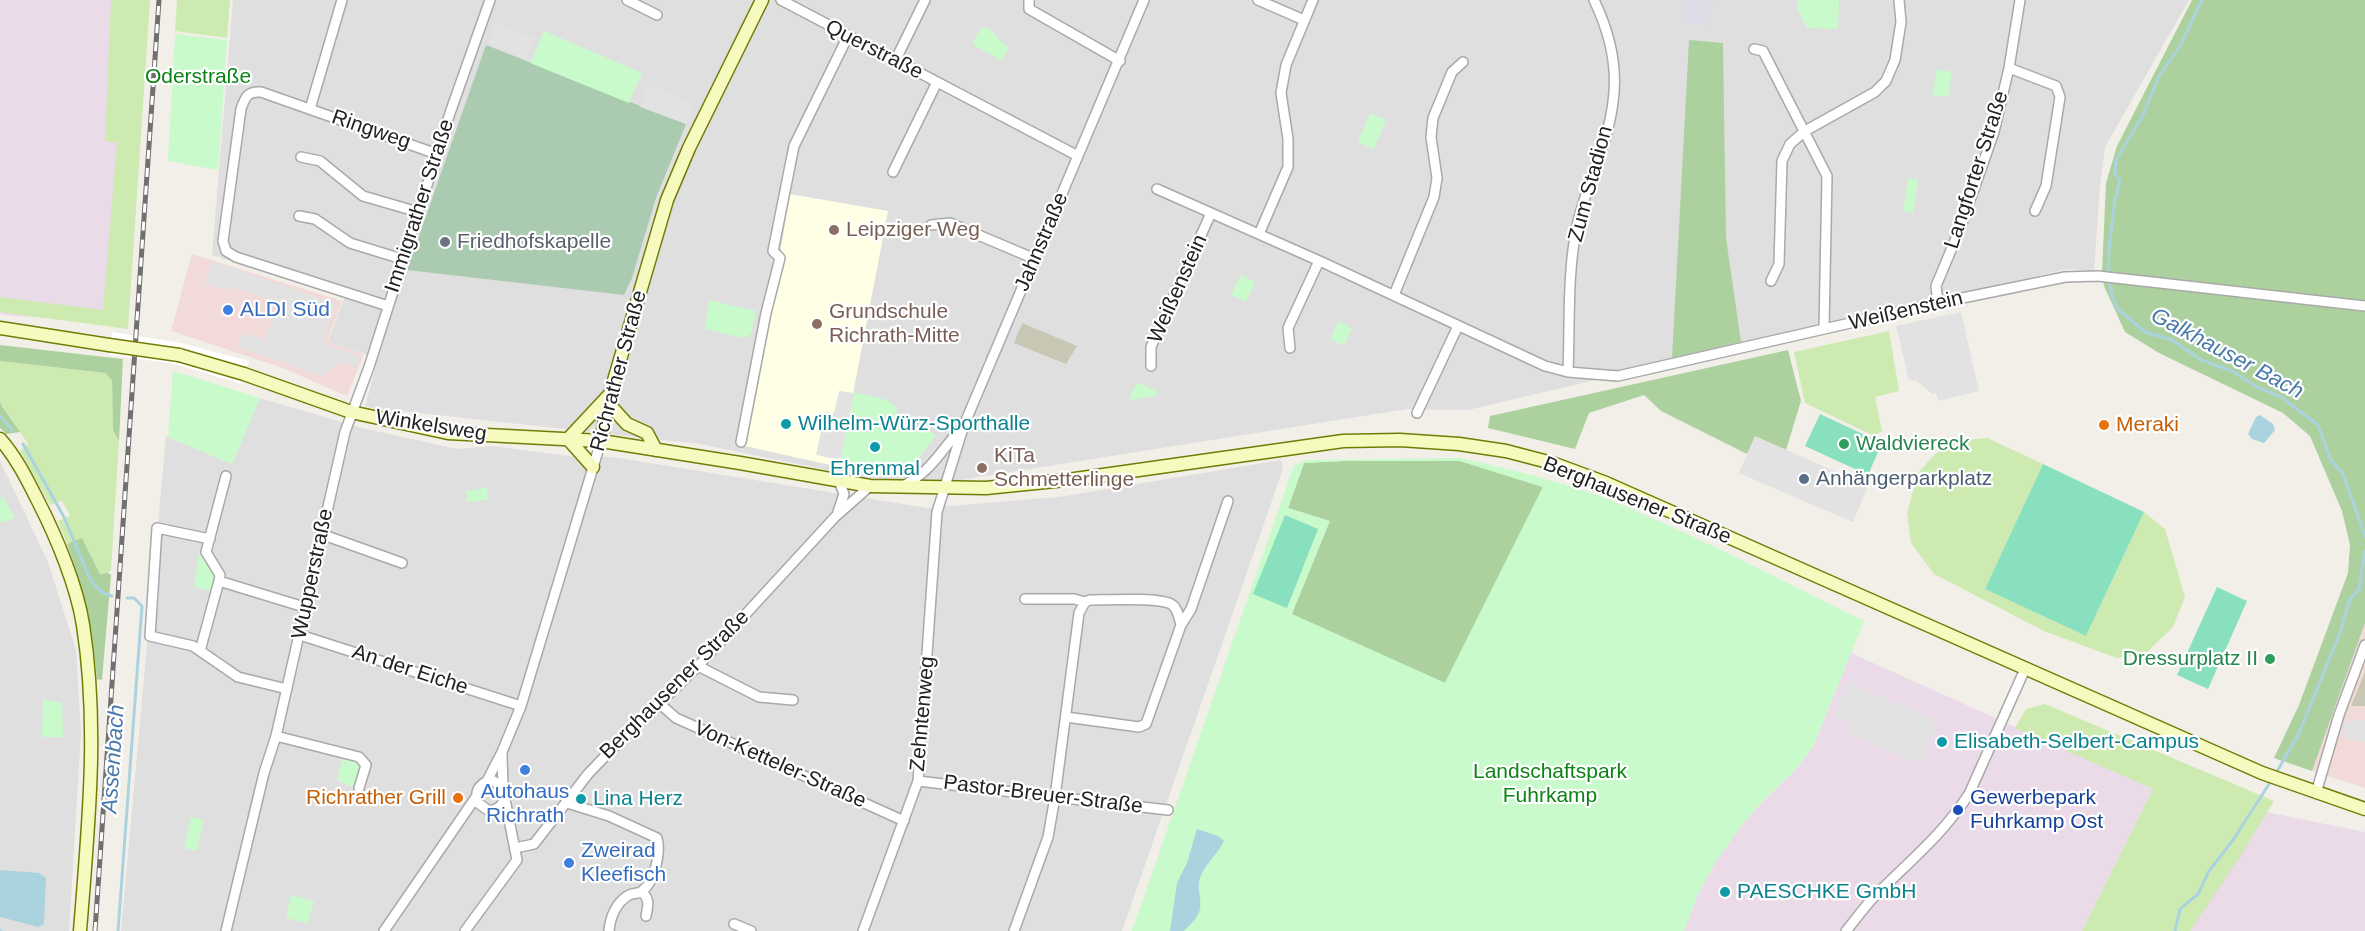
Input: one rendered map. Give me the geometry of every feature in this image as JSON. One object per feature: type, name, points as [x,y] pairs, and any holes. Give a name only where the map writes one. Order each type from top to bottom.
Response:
[{"type":"main road","name":"Richrather Straße","points":[[600,441],[609,399],[667,200],[689,148],[762,0]]},
{"type":"main road","name":"Winkelsweg","points":[[0,328],[179,355],[244,374],[351,412],[448,433],[600,441],[870,486]]},
{"type":"main road","points":[[593,468],[568,439],[609,399],[627,423],[647,433],[656,450]]},
{"type":"main road","points":[[0,439],[27,479],[58,543],[83,623],[91,715],[90,798],[80,931]]},
{"type":"main road","name":"Berghausener Straße","points":[[870,486],[986,489],[1075,479],[1343,441],[1400,440],[1459,444],[1506,451],[1552,463],[1606,483],[2262,773],[2365,809]]},
{"type":"street","name":"Ringweg","points":[[342,0],[310,109],[437,154]]},
{"type":"street","name":"Immigrather Straße","points":[[351,412],[369,367],[417,212],[490,0]]},
{"type":"street","points":[[627,0],[657,15]]},
{"type":"street","name":"Querstraße","points":[[781,0],[1078,156]]},
{"type":"street","points":[[895,61],[925,0]]},
{"type":"street","points":[[1029,0],[1029,9],[1120,61]]},
{"type":"street","name":"Jahnstraße","points":[[943,489],[964,425],[1144,0]]},
{"type":"street","points":[[1258,0],[1304,20]]},
{"type":"street","points":[[1259,234],[1288,167],[1288,139],[1281,93],[1286,65],[1313,0]]},
{"type":"street","name":"Zum Stadion","points":[[1568,372],[1572,256],[1577,225],[1605,138],[1613,102],[1612,55],[1604,21],[1594,0]]},
{"type":"street","points":[[1771,281],[1779,264],[1782,160],[1790,144],[1805,131],[1875,92],[1886,81],[1895,60],[1901,22],[1899,0]]},
{"type":"street","name":"Langforter Straße","points":[[1938,303],[1936,286],[1961,226],[1994,132],[2009,68],[2020,0]]},
{"type":"street","points":[[741,442],[766,313],[780,258],[772,251],[794,146],[848,36]]},
{"type":"street","points":[[1754,49],[1763,51],[1827,176],[1824,329]]},
{"type":"street","points":[[1394,295],[1434,197],[1437,178],[1431,137],[1433,118],[1452,72],[1463,62]]},
{"type":"street","points":[[2009,68],[2056,86],[2060,97],[2046,186],[2035,212]]},
{"type":"street","name":"Querstraße","points":[[893,172],[937,82]]},
{"type":"street","points":[[310,109],[261,92],[253,91],[245,98],[241,109],[223,241],[226,251],[236,257],[388,306]]},
{"type":"street","points":[[301,156],[320,161],[363,196],[417,212]]},
{"type":"street","name":"Weißenstein","points":[[1157,189],[1394,295],[1545,366],[1568,372],[1618,376],[1938,303],[2066,277],[2098,276],[2365,306]]},
{"type":"street","name":"Weißenstein","points":[[1152,366],[1151,347],[1212,213]]},
{"type":"street","points":[[299,216],[315,219],[350,243],[402,259]]},
{"type":"street","points":[[931,225],[950,223],[1035,259]]},
{"type":"street","points":[[1290,348],[1288,328],[1319,261]]},
{"type":"street","points":[[1418,413],[1458,326]]},
{"type":"street","name":"Wupperstraße","points":[[226,931],[264,773],[276,736],[300,635],[304,607],[351,412]]},
{"type":"street","name":"Jahnstraße","points":[[900,487],[929,468],[964,425]]},
{"type":"street","name":"Richrather Straße","points":[[486,781],[502,752],[521,706],[600,441]]},
{"type":"street","points":[[200,651],[220,575],[206,552],[226,476]]},
{"type":"street","name":"Berghausener Straße","points":[[835,517],[844,494],[839,481]]},
{"type":"street","name":"Berghausener Straße","points":[[515,848],[534,844],[604,757],[698,666],[835,517],[870,486]]},
{"type":"street","name":"Zehntenweg","points":[[862,931],[918,781],[937,512],[943,489]]},
{"type":"street","points":[[1066,717],[1139,727],[1146,724],[1181,625],[1191,609],[1228,501]]},
{"type":"street","points":[[210,539],[157,528],[150,636],[193,646],[238,677],[286,689]]},
{"type":"street","points":[[321,534],[402,563]]},
{"type":"street","points":[[219,581],[304,607]]},
{"type":"street","points":[[1025,599],[1074,599],[1085,602],[1157,601],[1172,605],[1177,611],[1181,625]]},
{"type":"street","points":[[1014,931],[1048,837],[1079,613],[1085,602]]},
{"type":"street","name":"An der Eiche","points":[[300,635],[521,706]]},
{"type":"street","points":[[2316,793],[2339,715],[2365,645]]},
{"type":"street","points":[[698,666],[759,697],[793,700]]},
{"type":"street","points":[[1846,931],[1872,900],[1941,832],[1969,794],[2025,669]]},
{"type":"street","name":"Von-Ketteler-Straße","points":[[659,703],[676,718],[904,821]]},
{"type":"street","points":[[276,736],[359,757],[366,765],[359,788]]},
{"type":"street","name":"Richrather Straße","points":[[502,752],[504,794],[515,848]]},
{"type":"street","points":[[384,931],[476,796],[477,790],[486,781],[494,781],[504,794],[502,806],[493,810]]},
{"type":"street","name":"Pastor-Breuer-Straße","points":[[918,781],[1168,810]]},
{"type":"street","points":[[476,796],[483,808],[493,810],[512,830]]},
{"type":"street","points":[[567,803],[609,816],[657,838],[660,849],[650,882],[642,892],[629,895],[619,903],[609,923],[609,931]]},
{"type":"street","points":[[465,931],[518,860],[515,848]]},
{"type":"street","points":[[642,892],[647,897],[646,916]]},
{"type":"street","points":[[734,924],[751,931]]},
{"type":"shaded area","points":[[0,0],[142,0],[122,322],[0,314]]},
{"type":"shaded area","points":[[233,0],[2189,0],[2105,147],[2094,271],[2067,269],[1468,410],[1407,409],[948,482],[867,478],[700,444],[365,407],[378,358],[328,342],[344,298],[212,255]]},
{"type":"shaded area","points":[[1684,0],[1716,0],[1710,6],[1708,25],[1683,23]]},
{"type":"shaded area","points":[[496,23],[534,38],[525,59],[488,43]]},
{"type":"shaded area","points":[[486,45],[686,124],[656,198],[632,278],[624,295],[407,270]]},
{"type":"shaded area","points":[[649,85],[694,103],[686,124],[640,107]]},
{"type":"shaded area","name":"Grundschule Richrath-Mitte","points":[[790,194],[888,211],[839,467],[745,446],[756,374],[783,259],[781,248]]},
{"type":"shaded area","points":[[192,254],[342,301],[327,342],[364,354],[347,396],[280,367],[171,331]]},
{"type":"shaded area","points":[[212,261],[336,304],[323,343],[360,356],[357,367],[341,362],[320,376],[238,347],[243,333],[265,340],[276,308],[266,304],[268,299],[230,286],[228,291],[204,283]]},
{"type":"shaded area","points":[[1961,312],[1979,391],[1938,401],[1936,393],[1932,394],[1916,380],[1909,381],[1896,326]]},
{"type":"shaded area","points":[[1022,323],[1077,346],[1066,364],[1014,343]]},
{"type":"shaded area","points":[[839,391],[854,393],[840,460],[816,455],[825,412],[834,413]]},
{"type":"shaded area","points":[[260,398],[362,428],[457,449],[492,446],[576,457],[613,457],[927,508],[1059,497],[1281,460],[1283,469],[1122,931],[121,931],[166,436],[232,464]]},
{"type":"shaded area","name":"Anhängerparkplatz","points":[[1755,436],[1868,486],[1853,522],[1739,473]]},
{"type":"shaded area","points":[[0,461],[48,562],[76,650],[81,733],[69,931],[0,931]]},
{"type":"shaded area","points":[[2365,623],[2365,788],[2312,771]]},
{"type":"shaded area","points":[[1851,653],[2153,789],[2365,832],[2365,931],[1684,931],[1698,894],[1716,861],[1741,826],[1797,768],[1813,747]]},
{"type":"shaded area","points":[[2365,672],[2365,706],[2351,706]]},
{"type":"shaded area","points":[[1848,683],[1932,719],[1935,730],[1920,764],[1846,732],[1849,723],[1834,716]]},
{"type":"shaded area","points":[[2365,720],[2365,743],[2344,738],[2342,722]]},
{"type":"green space","points":[[111,0],[150,0],[128,329],[0,312],[0,297],[103,310],[117,143],[105,141]]},
{"type":"green space","points":[[177,0],[230,0],[227,38],[175,31]]},
{"type":"green space","points":[[1797,0],[1839,0],[1838,29],[1807,28],[1797,8]]},
{"type":"green space","points":[[2192,0],[2365,0],[2365,623],[2312,771],[2274,758],[2299,705],[2348,573],[2350,545],[2342,511],[2310,436],[2283,413],[2159,353],[2125,332],[2104,286],[2102,272],[2106,183],[2117,146]]},
{"type":"green space","points":[[981,27],[993,32],[1009,47],[1002,61],[972,44]]},
{"type":"green space","points":[[544,31],[642,73],[629,103],[530,63]]},
{"type":"green space","name":"Oderstraße","points":[[175,34],[227,40],[218,170],[168,161]]},
{"type":"green space","points":[[1689,40],[1723,43],[1726,238],[1741,342],[1672,358]]},
{"type":"green space","points":[[1937,69],[1952,72],[1948,97],[1932,95]]},
{"type":"green space","points":[[1370,113],[1386,120],[1374,149],[1358,142]]},
{"type":"green space","points":[[1908,178],[1918,180],[1913,213],[1903,211]]},
{"type":"green space","points":[[1241,275],[1255,282],[1246,302],[1231,295]]},
{"type":"green space","points":[[709,300],[756,311],[751,334],[743,338],[705,329]]},
{"type":"green space","points":[[1339,321],[1352,328],[1344,346],[1330,339]]},
{"type":"green space","points":[[1889,331],[1899,391],[1875,397],[1882,431],[1874,436],[1805,403],[1794,352]]},
{"type":"green space","points":[[0,345],[123,359],[119,441],[113,430],[112,380],[105,373],[0,361]]},
{"type":"green space","points":[[1788,350],[1801,401],[1786,450],[1755,437],[1747,454],[1661,411],[1644,395],[1589,413],[1575,449],[1488,428],[1490,416]]},
{"type":"green space","points":[[0,361],[104,373],[112,379],[113,430],[119,441],[111,570],[108,573],[100,574],[82,539],[67,544],[58,521],[70,516],[62,501],[50,505],[20,451],[28,444],[0,402]]},
{"type":"green space","points":[[173,371],[260,398],[232,464],[168,437]]},
{"type":"green space","points":[[1137,382],[1158,392],[1156,396],[1129,400]]},
{"type":"green space","points":[[854,392],[887,400],[898,408],[896,413],[921,430],[924,427],[936,436],[903,478],[866,474],[839,467]]},
{"type":"green space","points":[[0,402],[20,432],[6,434],[0,428]]},
{"type":"green space","name":"Waldviereck","points":[[1820,414],[1882,443],[1868,475],[1805,446]]},
{"type":"green space","points":[[1987,438],[2043,464],[1985,589],[2086,636],[2144,512],[2165,529],[2185,597],[2173,627],[2146,653],[2117,658],[2044,631],[1934,574],[1911,543],[1907,513],[1918,473],[1935,454],[1959,441]]},
{"type":"green space","name":"Landschaftspark Fuhrkamp","points":[[1461,458],[1558,482],[1615,502],[1678,530],[1864,621],[1813,747],[1797,768],[1741,826],[1716,861],[1698,894],[1684,931],[1132,931],[1294,465],[1307,460]],"holes":[[[1460,461],[1543,487],[1445,683],[1292,614],[1330,521],[1288,508],[1304,463]]]},
{"type":"green space","points":[[1460,461],[1543,487],[1445,683],[1291,614],[1329,521],[1288,508],[1304,463]]},
{"type":"green space","points":[[2043,464],[2144,512],[2086,636],[1985,589]]},
{"type":"green space","points":[[487,488],[488,500],[467,502],[466,491]]},
{"type":"green space","points":[[3,496],[15,518],[0,523],[0,499]]},
{"type":"green space","points":[[1285,515],[1318,529],[1287,608],[1253,594]]},
{"type":"green space","points":[[82,538],[100,574],[111,575],[102,680],[97,679],[87,610],[67,544]]},
{"type":"green space","points":[[199,554],[203,555],[215,575],[212,591],[194,587]]},
{"type":"green space","points":[[2217,587],[2247,601],[2208,689],[2177,675]]},
{"type":"green space","points":[[43,699],[62,703],[63,737],[42,737]]},
{"type":"green space","points":[[2045,704],[2274,801],[2190,931],[2082,931],[2153,789],[2015,728],[2026,709]]},
{"type":"green space","points":[[343,756],[357,760],[360,764],[358,773],[361,774],[357,789],[337,780]]},
{"type":"green space","points":[[191,817],[204,820],[197,851],[184,848]]},
{"type":"green space","points":[[291,895],[314,901],[308,923],[286,918]]},
{"type":"water","points":[[2260,415],[2273,424],[2275,430],[2264,443],[2252,439],[2248,434],[2256,417]]},
{"type":"water","points":[[1197,829],[1218,836],[1224,841],[1200,878],[1200,907],[1196,918],[1184,931],[1170,931],[1177,883],[1187,863]]},
{"type":"water","points":[[0,870],[39,873],[46,878],[44,924],[38,927],[0,917]]},
{"type":"pier","points":[[112,332],[181,343],[249,361],[241,384],[176,364],[109,355]]},
{"type":"waterway","name":"Galkhauser Bach","points":[[2202,0],[2180,46],[2159,76],[2143,115],[2116,160],[2115,173],[2120,181],[2115,200],[2108,272],[2112,295],[2117,308],[2145,332],[2172,340],[2201,360],[2232,371],[2257,387],[2281,397],[2318,425],[2331,460],[2343,474],[2365,536]]},
{"type":"waterway","name":"Assenbach","points":[[0,416],[12,430]]},
{"type":"waterway","name":"Assenbach","points":[[23,444],[64,517],[88,575],[95,586],[103,593],[112,596]]},
{"type":"waterway","name":"Galkhauser Bach","points":[[2275,775],[2299,733],[2340,633],[2350,599],[2359,589],[2365,551]]},
{"type":"waterway","name":"Assenbach","points":[[118,931],[142,606],[134,598],[127,598]]},
{"type":"waterway","name":"Galkhauser Bach","points":[[2175,931],[2180,909],[2198,894],[2209,871],[2233,840],[2271,781]]},
{"type":"railway","points":[[95,931],[159,0]]},
{"type":"place","name":"Leipziger Weg","points":[[834,230]]},
{"type":"place","name":"Friedhofskapelle","points":[[445,242]]},
{"type":"place","name":"ALDI Süd","points":[[228,310]]},
{"type":"place","name":"Grundschule Richrath-Mitte","points":[[817,324]]},
{"type":"place","name":"Wilhelm-Würz-Sporthalle","points":[[786,424]]},
{"type":"place","name":"Meraki","points":[[2104,425]]},
{"type":"place","name":"Waldviereck","points":[[1844,444]]},
{"type":"place","name":"Ehrenmal","points":[[875,447]]},
{"type":"place","name":"KiTa Schmetterlinge","points":[[982,468]]},
{"type":"place","name":"Anhängerparkplatz","points":[[1804,479]]},
{"type":"place","name":"Dressurplatz II","points":[[2270,659]]},
{"type":"place","name":"Elisabeth-Selbert-Campus","points":[[1942,742]]},
{"type":"place","name":"Autohaus Richrath","points":[[525,770]]},
{"type":"place","name":"Richrather Grill","points":[[458,798]]},
{"type":"place","name":"Lina Herz","points":[[581,799]]},
{"type":"place","name":"Gewerbepark Fuhrkamp Ost","points":[[1958,810]]},
{"type":"place","name":"Zweirad Kleefisch","points":[[569,863]]},
{"type":"place","name":"PAESCHKE GmbH","points":[[1725,892]]}]
